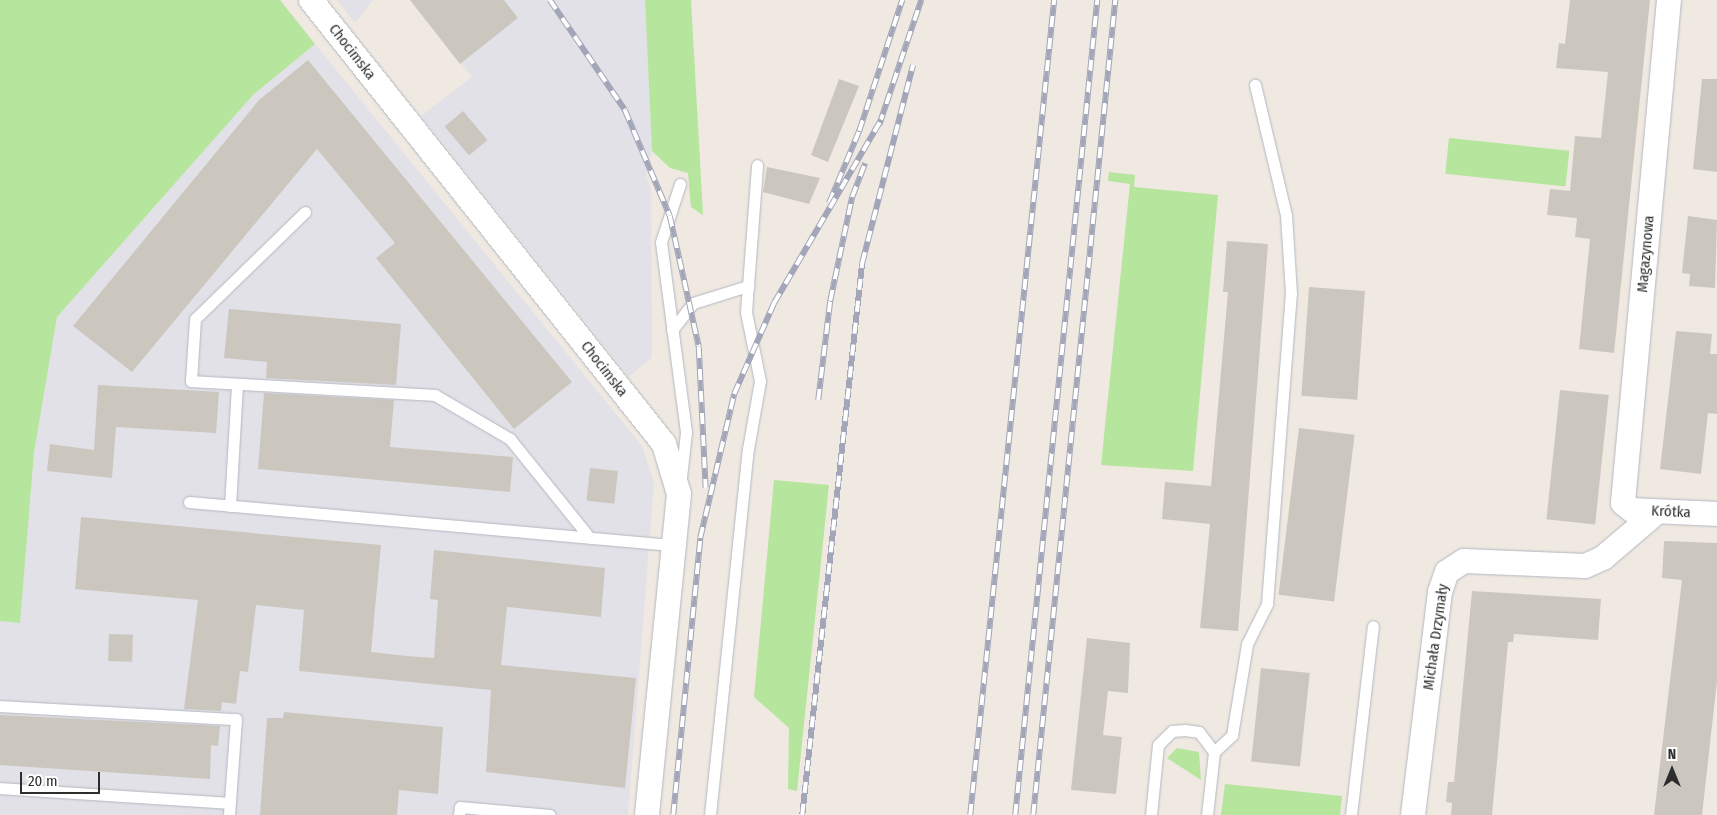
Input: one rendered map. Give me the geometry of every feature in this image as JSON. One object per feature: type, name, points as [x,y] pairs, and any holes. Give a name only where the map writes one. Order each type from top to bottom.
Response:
[{"type":"street","name":"Chocimska","points":[[312,0],[664,444],[679,497],[647,815]]},
{"type":"street","name":"Magazynowa","points":[[1626,508],[1669,0]]},
{"type":"street","name":"Krótka","points":[[1626,508],[1657,512],[1717,514]]},
{"type":"street","name":"Michała Drzymały","points":[[1413,815],[1440,592],[1447,572],[1464,561],[1585,566],[1603,558],[1657,512]]},
{"type":"lane","points":[[1207,815],[1214,752],[1232,735],[1247,644],[1267,604],[1290,294],[1286,215],[1255,85]]},
{"type":"lane","points":[[710,815],[748,449],[760,380],[746,312],[757,165]]},
{"type":"lane","points":[[679,497],[686,432],[661,242],[680,184]]},
{"type":"lane","points":[[305,212],[195,319],[191,381],[435,395],[510,439],[590,538]]},
{"type":"lane","points":[[672,330],[693,303],[748,286]]},
{"type":"lane","points":[[230,506],[237,384]]},
{"type":"lane","points":[[189,502],[674,545]]},
{"type":"lane","points":[[1351,815],[1373,626]]},
{"type":"lane","points":[[0,706],[236,719],[229,815]]},
{"type":"lane","points":[[1151,815],[1158,745],[1163,737],[1172,732],[1199,732],[1214,752]]},
{"type":"lane","points":[[0,788],[230,802]]},
{"type":"lane","points":[[459,815],[460,807],[550,815]]},
{"type":"shaded area","points":[[337,0],[373,0],[355,23]]},
{"type":"shaded area","points":[[410,0],[645,0],[652,151],[646,175],[651,191],[652,357],[629,377],[421,116],[472,77]]},
{"type":"shaded area","points":[[315,44],[642,446],[654,483],[628,815],[0,815],[0,621],[19,623],[34,453],[57,317],[253,95]]},
{"type":"green space","points":[[0,0],[280,0],[315,44],[253,95],[57,317],[34,453],[20,623],[0,621]]},
{"type":"green space","points":[[645,0],[691,0],[703,215],[691,207],[688,173],[670,168],[652,151]]},
{"type":"green space","points":[[1449,138],[1569,151],[1566,186],[1445,174]]},
{"type":"green space","points":[[1109,172],[1135,175],[1134,187],[1218,195],[1193,471],[1101,465],[1130,184],[1108,181]]},
{"type":"green space","points":[[774,480],[829,485],[797,791],[788,789],[789,728],[754,697]]},
{"type":"green space","points":[[1177,748],[1199,752],[1201,780],[1167,758]]},
{"type":"green space","points":[[1225,784],[1342,796],[1340,815],[1221,815]]},
{"type":"building","points":[[410,0],[504,0],[518,18],[460,64]]},
{"type":"building","points":[[1570,0],[1650,0],[1614,353],[1579,349],[1590,239],[1575,237],[1577,218],[1547,215],[1550,189],[1570,191],[1575,136],[1601,138],[1608,72],[1556,68],[1559,43],[1565,44]]},
{"type":"building","points":[[308,60],[572,382],[514,429],[376,258],[395,243],[317,149],[132,372],[73,326],[259,100]]},
{"type":"building","points":[[839,79],[859,86],[828,162],[811,155]]},
{"type":"building","points":[[1702,79],[1717,79],[1717,172],[1693,169]]},
{"type":"building","points":[[463,111],[487,140],[469,156],[445,126]]},
{"type":"building","points":[[767,167],[820,178],[809,204],[763,192]]},
{"type":"building","points":[[1688,216],[1717,220],[1715,288],[1689,286],[1690,274],[1682,273]]},
{"type":"building","points":[[1227,241],[1268,244],[1238,631],[1200,628],[1210,524],[1162,519],[1165,482],[1211,486],[1228,292],[1223,292]]},
{"type":"building","points":[[1309,287],[1365,291],[1357,400],[1301,396]]},
{"type":"building","points":[[229,309],[401,324],[396,385],[266,378],[267,362],[224,358]]},
{"type":"building","points":[[1676,331],[1712,334],[1710,354],[1717,354],[1717,414],[1708,413],[1701,474],[1660,469]]},
{"type":"building","points":[[98,385],[219,392],[216,433],[116,427],[112,478],[47,471],[50,444],[94,450]]},
{"type":"building","points":[[1560,390],[1609,395],[1595,524],[1546,519]]},
{"type":"building","points":[[264,393],[394,400],[390,447],[513,457],[510,492],[258,469]]},
{"type":"building","points":[[1299,428],[1355,435],[1334,602],[1279,595]]},
{"type":"building","points":[[590,468],[618,471],[614,504],[587,501]]},
{"type":"building","points":[[81,517],[381,545],[371,652],[407,656],[434,658],[438,600],[430,599],[434,550],[605,568],[601,617],[507,607],[501,665],[636,678],[625,788],[486,772],[491,690],[299,671],[304,610],[256,605],[248,672],[240,671],[236,704],[222,702],[221,711],[184,709],[198,600],[75,589]]},
{"type":"building","points":[[1664,541],[1717,543],[1717,681],[1702,815],[1654,815],[1682,580],[1662,578]]},
{"type":"building","points":[[1472,591],[1601,599],[1598,640],[1514,634],[1513,642],[1508,642],[1492,815],[1451,815],[1452,803],[1446,802],[1448,782],[1454,782]]},
{"type":"building","points":[[109,634],[133,635],[132,662],[108,661]]},
{"type":"building","points":[[1087,638],[1130,643],[1128,693],[1108,691],[1103,735],[1122,737],[1116,794],[1071,790]]},
{"type":"building","points":[[1261,668],[1310,673],[1300,767],[1251,761]]},
{"type":"building","points":[[284,712],[443,727],[438,794],[399,790],[397,815],[260,815],[267,718],[283,718]]},
{"type":"building","points":[[0,715],[220,726],[218,746],[211,745],[210,779],[0,765]]},
{"type":"railway","points":[[550,0],[625,110],[670,216],[699,347],[706,488]]},
{"type":"railway","points":[[829,203],[859,131],[902,0]]},
{"type":"railway","points":[[879,125],[921,0]]},
{"type":"railway","points":[[970,815],[1054,0]]},
{"type":"railway","points":[[1015,815],[1097,0]]},
{"type":"railway","points":[[1033,815],[1115,0]]},
{"type":"railway","points":[[802,815],[862,263],[913,65]]},
{"type":"railway","points":[[673,815],[700,538],[734,394],[774,303],[881,120]]},
{"type":"railway","points":[[818,400],[830,301],[852,197],[865,163]]}]
